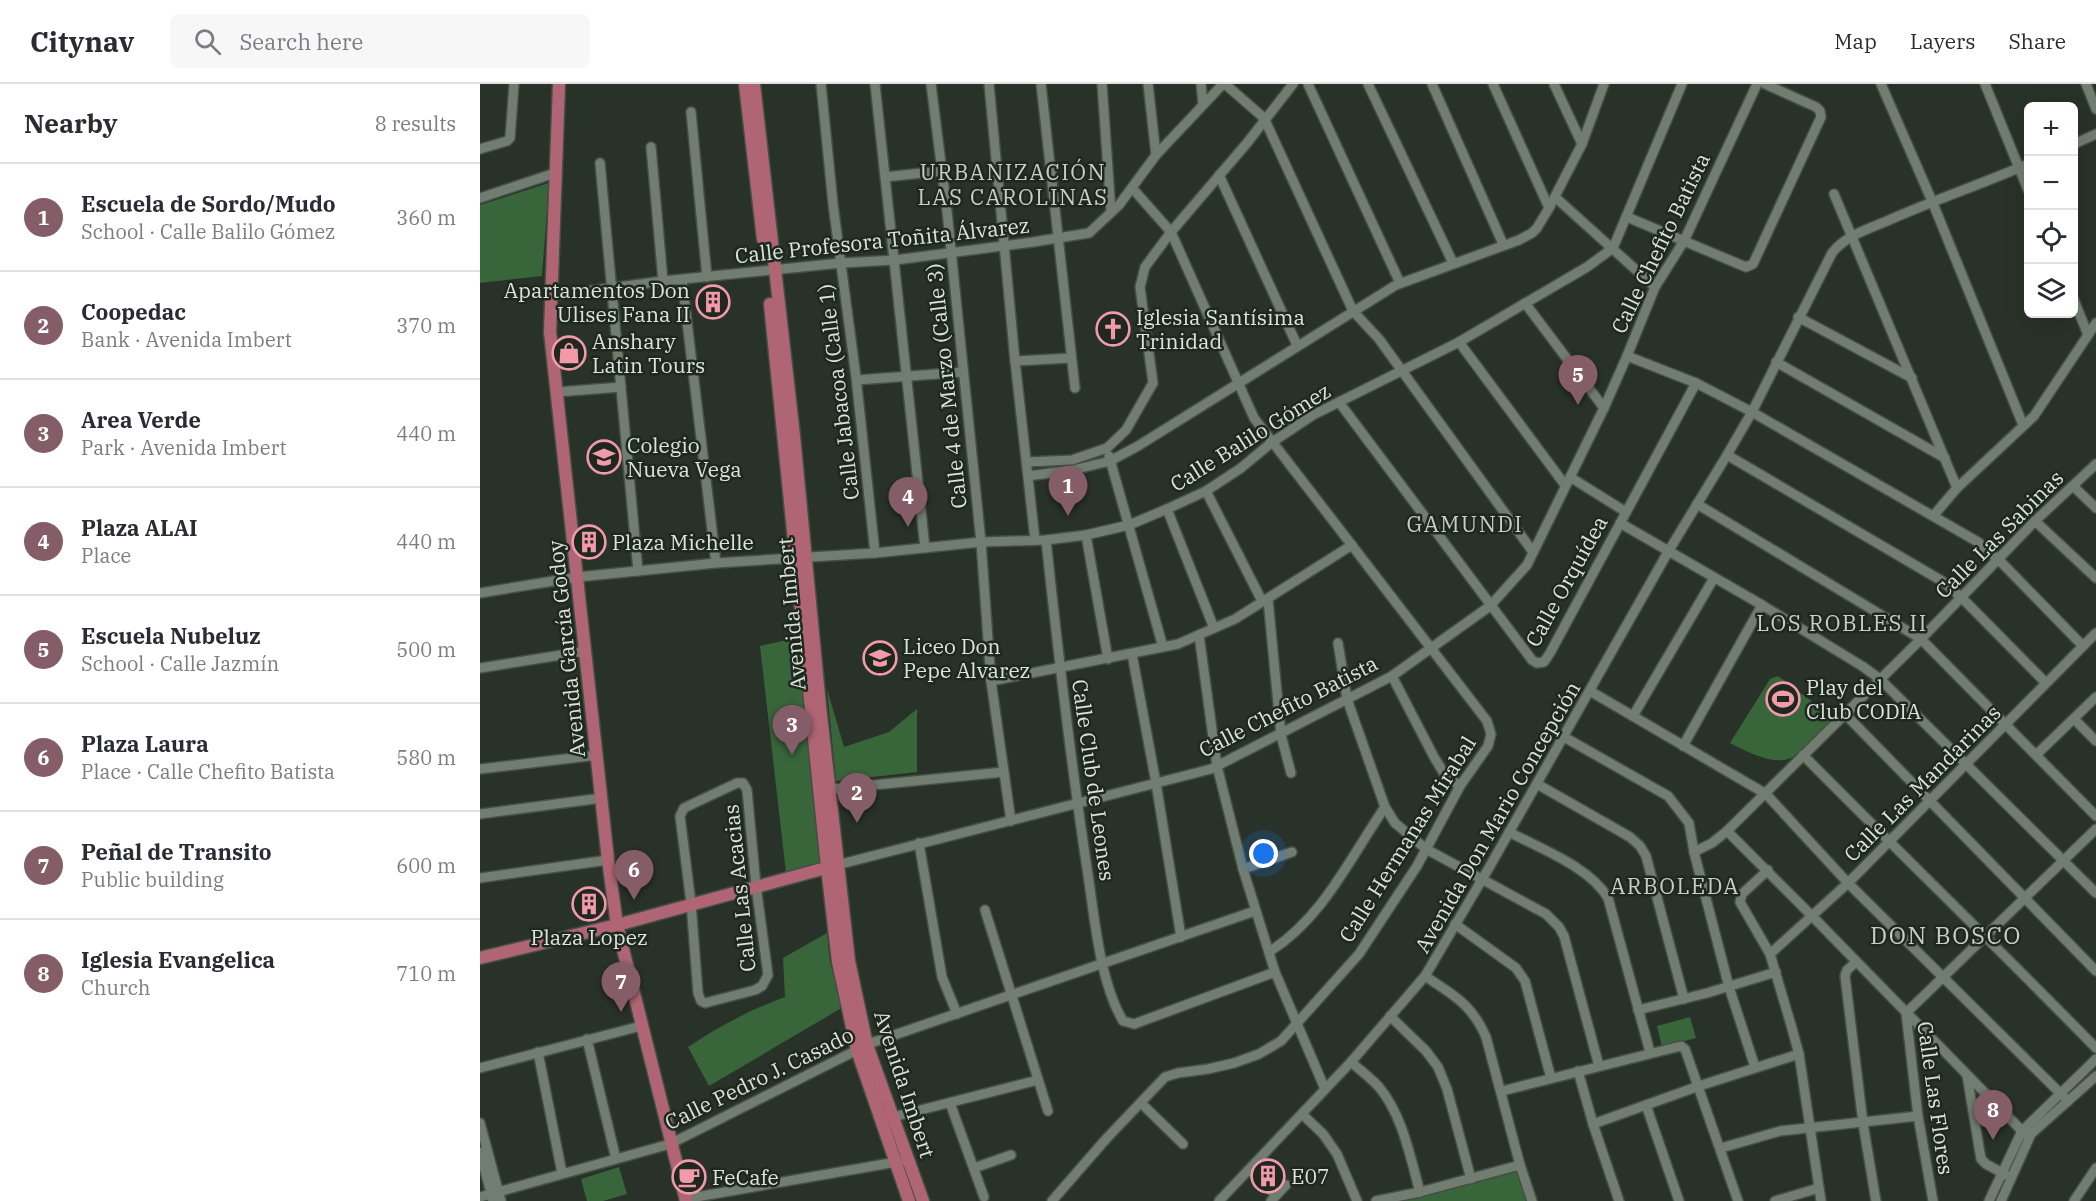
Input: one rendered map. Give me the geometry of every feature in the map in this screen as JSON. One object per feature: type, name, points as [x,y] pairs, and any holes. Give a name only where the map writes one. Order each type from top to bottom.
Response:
[{"type":"main road","name":"Avenida García Godoy","points":[[560,84],[550,332],[608,860],[617,925],[685,1200]]},
{"type":"main road","name":"Avenida Imbert","points":[[750,85],[789,436],[832,866],[862,1047],[902,1161],[923,1201]]},
{"type":"main road","name":"Calle Chefito Batista","points":[[480,958],[617,925],[832,866]]},
{"type":"main road","name":"Avenida Imbert","points":[[902,1161],[909,1201]]},
{"type":"street","points":[[480,149],[510,138],[514,84]]},
{"type":"street","name":"Calle Jabacoa (Calle 1)","points":[[821,84],[875,553]]},
{"type":"street","points":[[875,84],[925,548]]},
{"type":"street","name":"Calle 4 de Marzo (Calle 3)","points":[[931,84],[981,542],[991,681],[1011,821]]},
{"type":"street","name":"Calle Club de Leones","points":[[989,84],[1028,476],[1060,667],[1077,804],[1102,963],[1118,1013],[1123,1021],[1134,1024],[1275,972]]},
{"type":"street","points":[[1041,84],[1075,388]]},
{"type":"street","points":[[1102,84],[1111,212]]},
{"type":"street","points":[[1148,84],[1156,155]]},
{"type":"street","points":[[1201,84],[1203,104]]},
{"type":"street","points":[[1224,84],[1264,118],[1353,311],[1379,339],[1533,552]]},
{"type":"street","name":"Calle Profesora Toñita Álvarez","points":[[550,296],[841,263],[895,260],[1089,233],[1133,189],[1156,155],[1224,84]]},
{"type":"street","points":[[1027,462],[1072,460],[1107,448],[1126,430],[1153,383],[1140,287],[1145,267],[1293,84]]},
{"type":"street","points":[[1308,84],[1400,284]]},
{"type":"street","points":[[1368,84],[1453,263]]},
{"type":"street","points":[[1432,84],[1503,244]]},
{"type":"street","points":[[1492,84],[1549,208]]},
{"type":"street","points":[[1554,84],[1582,144]]},
{"type":"street","points":[[1028,476],[1072,470],[1110,461],[1400,284],[1519,240],[1532,233],[1549,208],[1582,144],[1604,84]]},
{"type":"street","name":"Calle Balilo Gómez","points":[[480,593],[578,577],[716,563],[875,553],[981,542],[1040,540],[1086,535],[1129,525],[1167,509],[1206,491],[1313,415],[1459,342],[1587,267],[1613,248],[1682,84]]},
{"type":"street","name":"Calle Chefito Batista","points":[[832,866],[1217,766],[1392,676],[1490,606],[1527,565],[1628,356],[1655,287],[1684,241],[1757,84]]},
{"type":"street","points":[[1627,217],[1746,267],[1750,266],[1755,260],[1821,117],[1816,107],[1766,84]]},
{"type":"street","points":[[1881,84],[1932,201],[2023,425]]},
{"type":"street","points":[[1985,84],[2024,166]]},
{"type":"street","points":[[2086,84],[2096,109]]},
{"type":"street","points":[[691,112],[707,277]]},
{"type":"street","points":[[2078,142],[2096,134]]},
{"type":"street","points":[[651,147],[663,282]]},
{"type":"street","points":[[600,164],[638,571]]},
{"type":"street","name":"Avenida Don Mario Concepción","points":[[1219,1201],[1351,1062],[1425,976],[1564,738],[1668,552],[1752,412],[1828,259],[1838,246],[1851,237],[1932,201],[2024,166]]},
{"type":"street","points":[[885,177],[941,171]]},
{"type":"street","points":[[480,198],[555,173]]},
{"type":"street","points":[[1219,175],[1298,345]]},
{"type":"street","points":[[1133,189],[1171,232],[1254,418],[1271,443],[1432,648]]},
{"type":"street","points":[[1834,194],[1957,488]]},
{"type":"street","points":[[1555,197],[1655,287]]},
{"type":"street","points":[[682,280],[716,563]]},
{"type":"street","points":[[1525,303],[1604,408]]},
{"type":"street","points":[[2078,312],[2088,335]]},
{"type":"street","points":[[1798,317],[1912,378]]},
{"type":"street","points":[[1934,515],[1957,488],[2034,416],[2096,323]]},
{"type":"street","points":[[1459,342],[1568,481],[1626,512]]},
{"type":"street","points":[[1628,356],[1696,383],[1752,412],[1978,542],[1999,560],[2083,646]]},
{"type":"street","points":[[1016,361],[1071,358]]},
{"type":"street","points":[[1776,363],[1944,458]]},
{"type":"street","points":[[856,380],[963,372]]},
{"type":"street","name":"Calle Orquídea","points":[[1339,402],[1490,606],[1532,660],[1537,663],[1544,662],[1696,383]]},
{"type":"street","points":[[557,392],[621,387]]},
{"type":"street","points":[[1107,448],[1163,647]]},
{"type":"street","points":[[1727,455],[1942,581],[1961,597],[2046,683]]},
{"type":"street","name":"Calle Las Sabinas","points":[[1694,852],[1712,843],[1727,831],[1766,794],[1922,639],[2036,521],[2096,464]]},
{"type":"street","points":[[2073,486],[2096,508]]},
{"type":"street","points":[[1206,491],[1265,600],[1281,735],[1291,772]]},
{"type":"street","points":[[1697,504],[1922,639],[2096,816]]},
{"type":"street","points":[[1167,509],[1215,628]]},
{"type":"street","points":[[2036,521],[2096,578]]},
{"type":"street","points":[[1620,523],[1762,605],[1880,679],[2096,893]]},
{"type":"street","points":[[1086,535],[1108,659]]},
{"type":"street","points":[[991,681],[1178,644],[1235,619],[1352,545]]},
{"type":"street","points":[[1633,716],[1714,578]]},
{"type":"street","points":[[1683,746],[1762,605]]},
{"type":"street","name":"Calle Las Mandarinas","points":[[1770,954],[1848,883],[2096,633]]},
{"type":"street","points":[[1199,635],[1217,766],[1243,869],[1275,972],[1325,1089]]},
{"type":"street","points":[[1338,643],[1347,699],[1385,807],[1395,823],[1426,849],[1545,914],[1559,927],[1564,936],[1599,1065]]},
{"type":"street","name":"Calle Hermanas Mirabal","points":[[1052,1201],[1106,1138],[1165,1077],[1178,1072],[1234,1063],[1259,1054],[1281,1041],[1359,954],[1426,849],[1460,786],[1488,746],[1491,734],[1487,721],[1432,648]]},
{"type":"street","points":[[480,668],[586,651]]},
{"type":"street","points":[[1132,654],[1181,937]]},
{"type":"street","points":[[1392,676],[1445,775],[1460,786]]},
{"type":"street","points":[[1590,691],[1766,794],[1848,883],[2068,1101]]},
{"type":"street","points":[[2036,755],[2096,697]]},
{"type":"street","points":[[1845,714],[2096,971]]},
{"type":"street","points":[[2074,719],[2096,741]]},
{"type":"street","points":[[1564,738],[1668,796],[1689,823],[1694,852],[1729,987],[1755,1067]]},
{"type":"street","points":[[480,769],[598,755]]},
{"type":"street","points":[[1803,755],[1985,934],[2096,1048]]},
{"type":"street","points":[[824,790],[1004,772]]},
{"type":"street","name":"Calle Las Acacias","points":[[739,782],[743,783],[747,790],[756,886],[768,975],[762,986],[708,1003],[701,1001],[698,993],[691,903],[681,813],[684,808],[739,782]]},
{"type":"street","points":[[1537,784],[1630,837],[1640,846],[1646,856],[1658,894],[1684,999]]},
{"type":"street","points":[[480,814],[602,798]]},
{"type":"street","points":[[1269,952],[1288,940],[1309,920],[1335,885],[1385,807]]},
{"type":"street","name":"Calle Las Flores","points":[[1933,1201],[1918,1116],[1906,1013],[2096,829]]},
{"type":"street","points":[[1727,831],[1768,870],[2025,1135]]},
{"type":"street","points":[[1509,832],[1569,864],[1602,888],[1608,898],[1650,1052]]},
{"type":"street","points":[[919,843],[942,977],[957,1014]]},
{"type":"street","points":[[1243,869],[1292,852]]},
{"type":"street","points":[[480,878],[608,860]]},
{"type":"street","points":[[1768,870],[1742,894],[1740,902],[1770,954],[1799,1054],[1821,1201]]},
{"type":"street","points":[[985,910],[1048,1111]]},
{"type":"street","name":"Calle Pedro J. Casado","points":[[480,1197],[496,1197],[562,1173],[670,1144],[862,1047],[1255,911]]},
{"type":"street","points":[[1455,924],[1521,974],[1525,981],[1551,1078]]},
{"type":"street","points":[[1856,962],[1847,970],[1845,976],[1863,1123],[1876,1201]]},
{"type":"street","points":[[1638,1010],[1729,987],[1776,972]]},
{"type":"street","points":[[1425,976],[1473,1011],[1486,1036],[1520,1165],[1532,1201]]},
{"type":"street","points":[[1390,1016],[1438,1067],[1447,1089],[1471,1179]]},
{"type":"street","points":[[480,1068],[641,1026]]},
{"type":"street","points":[[587,1039],[616,1159]]},
{"type":"street","points":[[1502,1092],[1599,1065],[1681,1046],[1685,1049],[1699,1086],[1738,1201]]},
{"type":"street","points":[[538,1052],[562,1173]]},
{"type":"street","points":[[1593,1124],[1699,1086],[1799,1054]]},
{"type":"street","points":[[1989,1201],[2002,1173],[2025,1135],[2060,1094],[2096,1059]]},
{"type":"street","points":[[1351,1062],[1378,1086],[1391,1103],[1400,1124],[1420,1192]]},
{"type":"street","points":[[1578,1071],[1619,1201]]},
{"type":"street","points":[[1967,1074],[1981,1159],[2011,1177]]},
{"type":"street","points":[[2002,1201],[2025,1135],[2096,1077]]},
{"type":"street","points":[[886,1118],[1038,1080]]},
{"type":"street","points":[[1141,1102],[1183,1144]]},
{"type":"street","points":[[951,1103],[984,1197]]},
{"type":"street","points":[[1646,1105],[1679,1201]]},
{"type":"street","points":[[1302,1114],[1323,1134],[1337,1154],[1357,1201]]},
{"type":"street","points":[[1721,1148],[1780,1131],[1918,1116]]},
{"type":"street","points":[[480,1123],[496,1197]]},
{"type":"street","points":[[480,1152],[496,1197]]},
{"type":"street","points":[[974,1168],[1011,1155]]},
{"type":"street","points":[[685,1200],[902,1161]]},
{"type":"street","points":[[1377,1201],[1520,1165]]},
{"type":"street","points":[[2074,1201],[2096,1168]]},
{"type":"street","points":[[1250,1170],[1274,1198],[1286,1185]]},
{"type":"street","points":[[1775,1201],[1820,1188]]},
{"type":"green space","points":[[549,183],[542,276],[480,283],[480,205]]},
{"type":"green space","points":[[801,637],[822,863],[786,873],[760,646]]},
{"type":"green space","name":"Play del Club CODIA","points":[[1778,676],[1835,719],[1799,754],[1789,759],[1778,760],[1750,753],[1730,743],[1770,679]]},
{"type":"green space","points":[[827,689],[844,747],[889,732],[917,709],[917,772],[836,781]]},
{"type":"green space","points":[[827,933],[830,963],[845,1006],[709,1086],[688,1047],[735,1019],[785,997],[783,958]]},
{"type":"green space","points":[[1690,1017],[1696,1038],[1662,1047],[1657,1026]]},
{"type":"green space","points":[[619,1167],[627,1194],[603,1201],[587,1201],[581,1179]]},
{"type":"green space","points":[[1516,1167],[1531,1201],[1390,1201]]},
{"type":"place","name":"Apartamentos Don Ulises Fana II","points":[[713,302]]},
{"type":"place","name":"Iglesia Santísima Trinidad","points":[[1113,329]]},
{"type":"place","name":"Anshary Latin Tours","points":[[569,353]]},
{"type":"place","name":"Escuela Nubeluz","points":[[1578,405]]},
{"type":"place","name":"Colegio Nueva Vega","points":[[604,457]]},
{"type":"place","name":"Escuela de Sordo/Mudo","points":[[1068,516]]},
{"type":"place","name":"Plaza ALAI","points":[[908,527]]},
{"type":"place","name":"Plaza Michelle","points":[[589,542]]},
{"type":"place","name":"Liceo Don Pepe Alvarez","points":[[880,658]]},
{"type":"place","name":"Play del Club CODIA","points":[[1783,699]]},
{"type":"place","name":"Area Verde","points":[[792,755]]},
{"type":"place","name":"Coopedac","points":[[857,823]]},
{"type":"place","name":"Plaza Laura","points":[[634,900]]},
{"type":"place","name":"Plaza Lopez","points":[[589,904]]},
{"type":"place","name":"Peñal de Transito","points":[[621,1012]]},
{"type":"place","name":"Iglesia Evangelica","points":[[1993,1140]]},
{"type":"place","name":"E07","points":[[1268,1176]]},
{"type":"place","name":"FeCafe","points":[[689,1177]]},
{"type":"district","name":"URBANIZACIÓN LAS CAROLINAS","points":[[1013,184]]},
{"type":"district","name":"GAMUNDI","points":[[1465,523]]},
{"type":"district","name":"LOS ROBLES II","points":[[1842,622]]},
{"type":"district","name":"ARBOLEDA","points":[[1675,885]]},
{"type":"district","name":"DON BOSCO","points":[[1946,935]]}]
